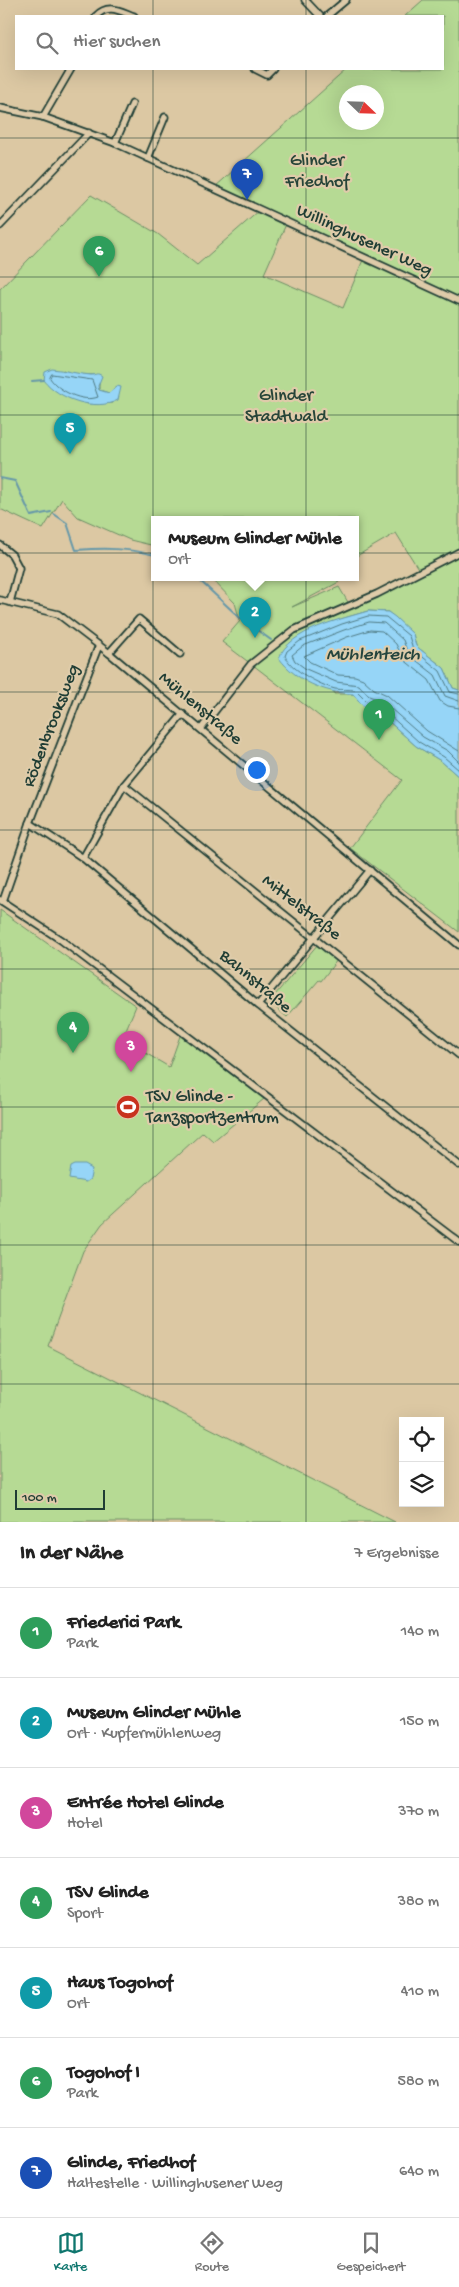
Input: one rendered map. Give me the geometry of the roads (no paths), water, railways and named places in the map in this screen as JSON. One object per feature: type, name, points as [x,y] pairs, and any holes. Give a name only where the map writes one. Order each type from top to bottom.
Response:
[{"type":"street","points":[[305,0],[319,15]]},
{"type":"street","points":[[328,15],[346,0]]},
{"type":"street","points":[[97,15],[102,10],[110,8],[131,15]]},
{"type":"street","points":[[43,117],[71,70]]},
{"type":"street","points":[[257,70],[267,75],[272,70]]},
{"type":"street","points":[[115,143],[132,104]]},
{"type":"street","name":"Willinghusener Weg","points":[[0,108],[43,117],[115,143],[459,301]]},
{"type":"street","points":[[148,158],[165,117]]},
{"type":"street","points":[[0,226],[89,133]]},
{"type":"street","points":[[0,545],[12,555],[19,568],[10,602]]},
{"type":"street","points":[[201,729],[251,664],[294,630],[377,594],[459,552]]},
{"type":"street","name":"Mühlenstraße","points":[[0,600],[58,614],[183,714],[459,945]]},
{"type":"street","points":[[109,653],[139,619],[180,654]]},
{"type":"street","name":"Rödenbrooksweg","points":[[1,901],[99,645]]},
{"type":"street","points":[[83,858],[124,785],[183,714]]},
{"type":"street","name":"Mittelstraße","points":[[124,785],[459,1055]]},
{"type":"street","name":"Bahnstraße","points":[[30,823],[83,858],[258,1005],[459,1165]]},
{"type":"street","points":[[258,1005],[315,939],[370,870]]},
{"type":"street","points":[[1,901],[60,940],[459,1242]]},
{"type":"water","points":[[52,369],[91,375],[98,374],[102,376],[98,386],[99,390],[109,393],[117,386],[121,387],[118,400],[99,405],[78,402],[68,398],[50,387],[44,380],[45,372]]},
{"type":"water","name":"Mühlenteich","points":[[368,611],[388,612],[395,617],[413,634],[416,646],[444,668],[453,688],[459,690],[459,777],[441,761],[416,746],[375,709],[363,706],[353,694],[332,691],[312,684],[294,673],[279,658],[293,640],[305,633],[331,622]]},
{"type":"water","points":[[85,1165],[92,1169],[90,1179],[86,1182],[69,1179],[71,1167]]},
{"type":"waterway","points":[[32,381],[44,380]]},
{"type":"waterway","points":[[0,478],[15,481],[31,516],[51,512]]},
{"type":"waterway","points":[[54,514],[67,523],[76,550],[116,549],[151,554]]},
{"type":"waterway","points":[[200,581],[239,617],[271,640]]},
{"type":"place","name":"Glinde, Friedhof","points":[[247,200]]},
{"type":"place","name":"Togohof I","points":[[99,277]]},
{"type":"place","name":"Haus Togohof","points":[[70,454]]},
{"type":"place","name":"Museum Glinder Mühle","points":[[255,638]]},
{"type":"place","name":"Friederici Park","points":[[379,740]]},
{"type":"place","name":"TSV Glinde","points":[[73,1053]]},
{"type":"place","name":"Entrée Hotel Glinde","points":[[131,1072]]},
{"type":"place","name":"TSV Glinde - Tanzsportzentrum","points":[[128,1107]]},
{"type":"park label","name":"Glinder Friedhof","points":[[317,171]]},
{"type":"park label","name":"Glinder Stadtwald","points":[[286,406]]}]
